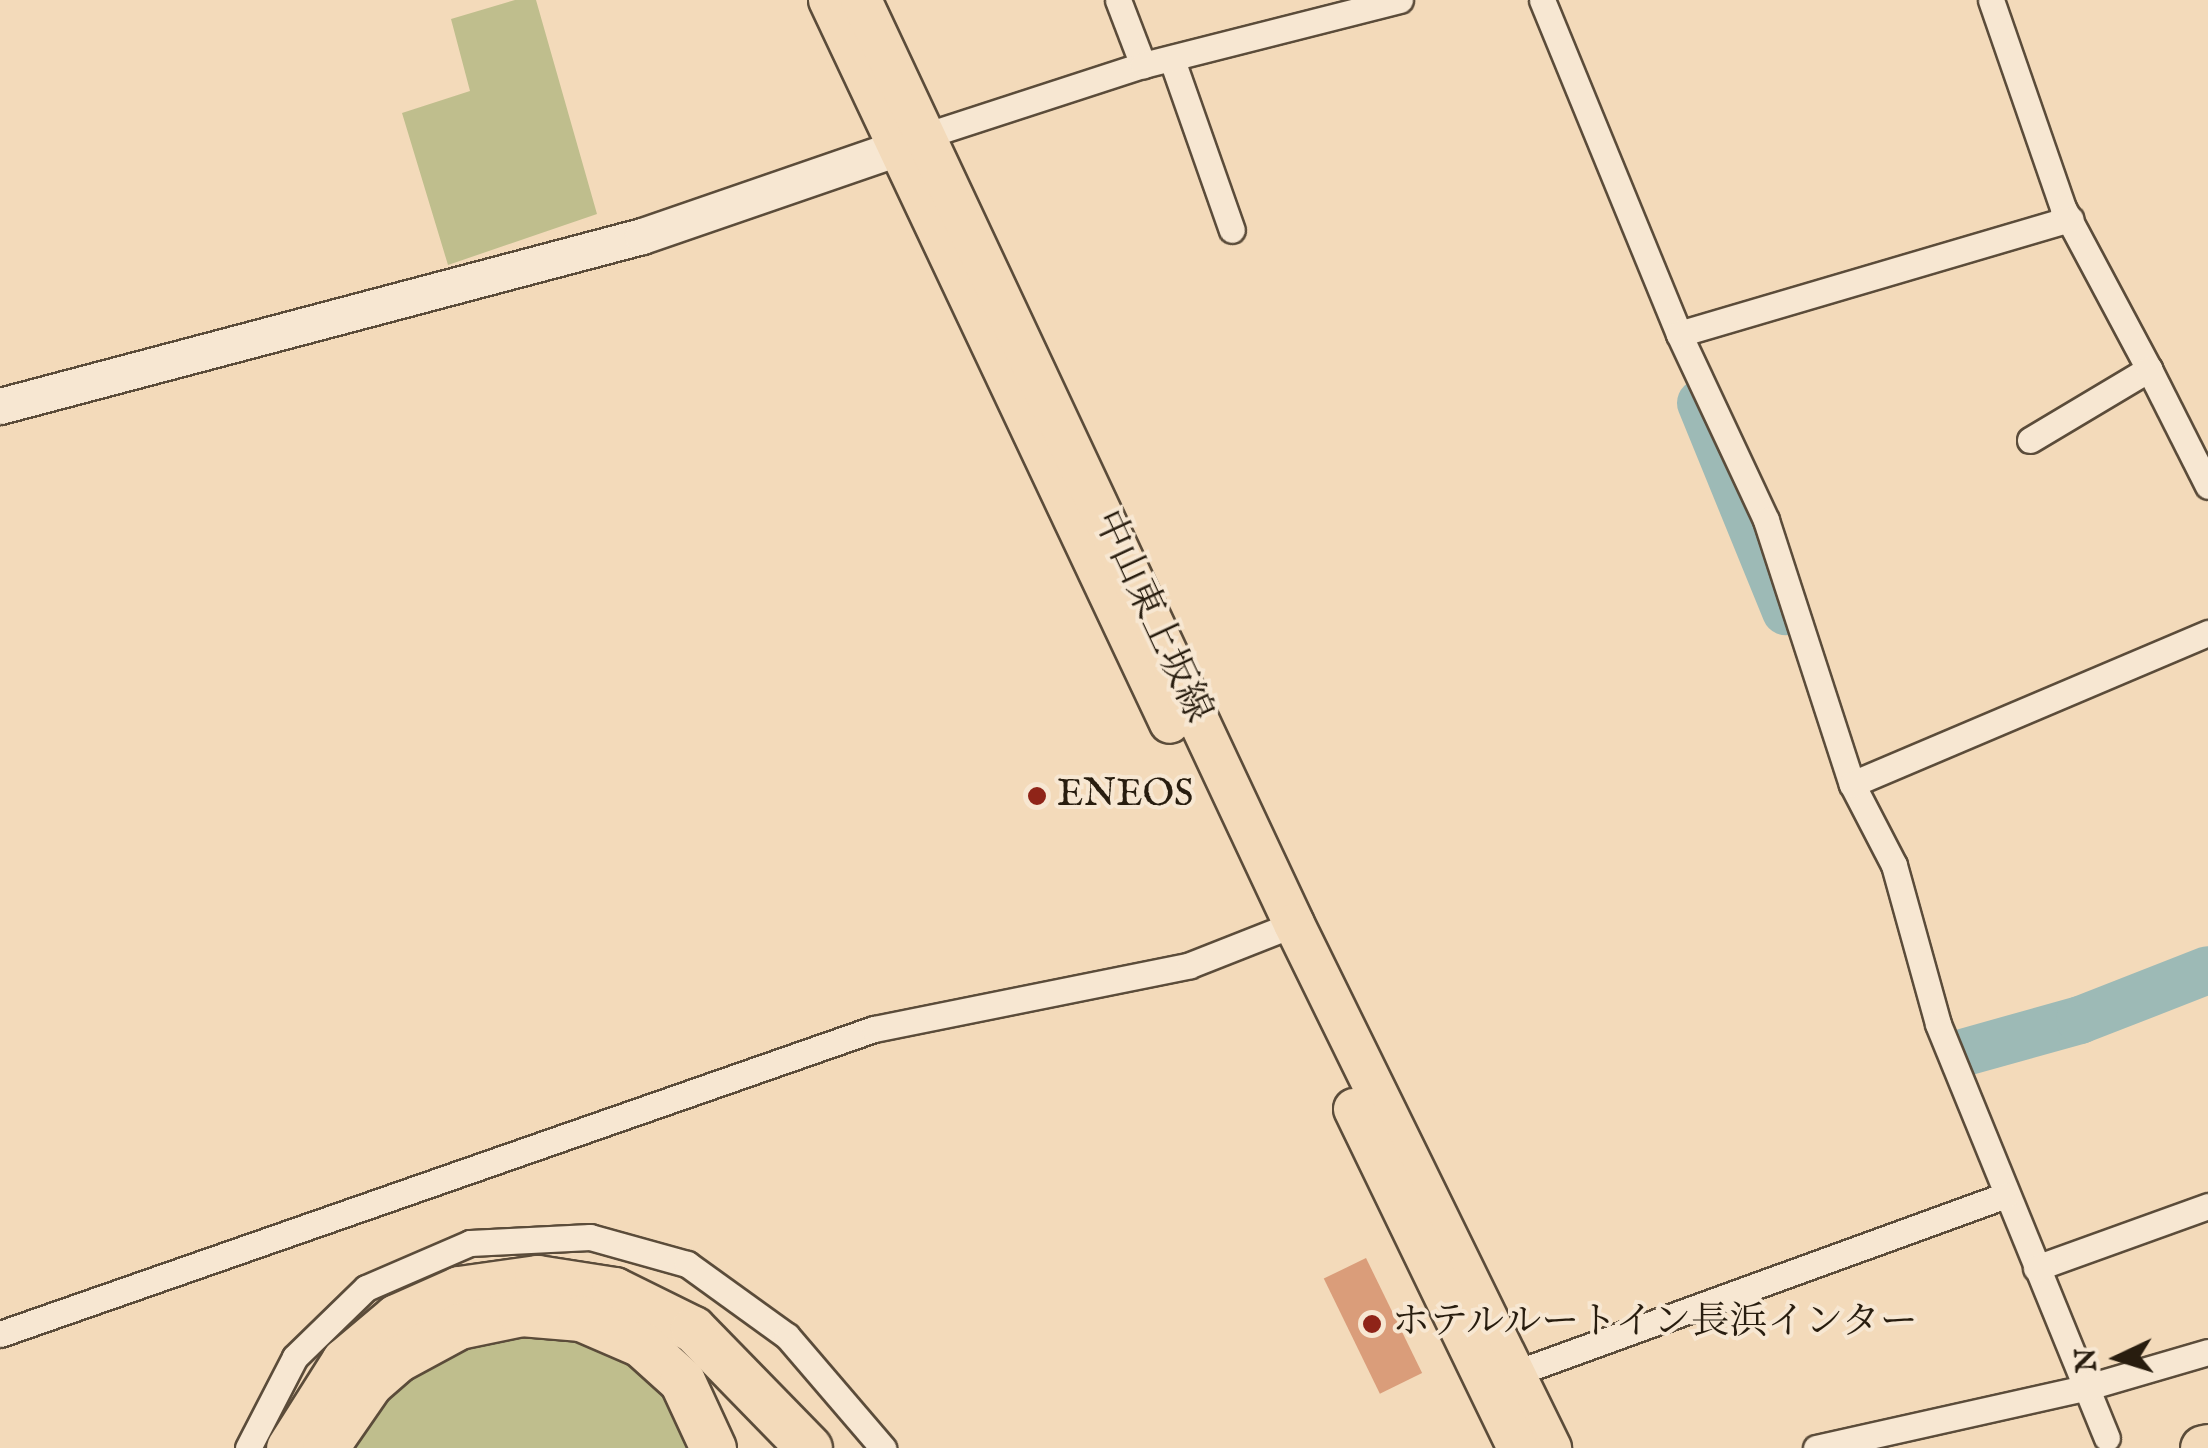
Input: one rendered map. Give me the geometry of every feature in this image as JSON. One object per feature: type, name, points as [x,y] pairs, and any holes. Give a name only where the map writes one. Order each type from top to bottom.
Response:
[{"type":"highway","points":[[289,1448],[344,1361],[396,1317],[459,1289],[537,1278],[614,1290],[667,1313],[730,1362],[809,1448]]},
{"type":"highway","points":[[325,1448],[370,1384],[396,1360],[459,1326],[521,1313],[581,1318],[641,1344],[682,1381],[714,1448]]},
{"type":"main road","name":"中山東上坂線","points":[[829,0],[911,141],[1282,930],[1500,1378],[1551,1448]]},
{"type":"main road","name":"中山東上坂線","points":[[861,0],[911,141]]},
{"type":"main road","name":"中山東上坂線","points":[[1500,1378],[1518,1448]]},
{"type":"street","points":[[1118,0],[1143,66]]},
{"type":"street","points":[[0,406],[642,236],[911,141],[1143,66],[1400,0]]},
{"type":"street","points":[[1542,0],[1679,334],[1766,520],[1852,784],[1894,865],[1938,1024],[2106,1438]]},
{"type":"street","points":[[1991,0],[2070,220],[2208,486]]},
{"type":"street","points":[[1172,60],[1232,230]]},
{"type":"street","points":[[1679,334],[2070,220]]},
{"type":"street","points":[[2030,440],[2149,370]]},
{"type":"street","points":[[1852,784],[2208,633]]},
{"type":"street","points":[[0,1334],[874,1029],[1190,965],[1282,930]]},
{"type":"street","points":[[1500,1378],[2006,1195]]},
{"type":"street","points":[[2036,1268],[2208,1206]]},
{"type":"street","points":[[248,1448],[295,1358],[366,1288],[470,1243],[590,1238],[688,1264],[787,1336],[883,1448]]},
{"type":"street","points":[[1816,1448],[2088,1387],[2208,1352]]},
{"type":"shaded area","points":[[515,0],[536,0],[597,214],[448,265],[402,113],[470,91],[451,19]]},
{"type":"shaded area","points":[[495,1334],[572,1334],[625,1353],[660,1388],[692,1448],[349,1448],[366,1416],[439,1352]]},
{"type":"building","name":"ホテルルートイン長浜インター","points":[[1366,1258],[1422,1373],[1380,1394],[1324,1279]]},
{"type":"waterway","points":[[1701,403],[1786,611]]},
{"type":"waterway","points":[[1962,1053],[2080,1020],[2208,970]]},
{"type":"place","name":"ENEOS","points":[[1037,796]]},
{"type":"place","name":"ホテルルートイン長浜インター","points":[[1372,1324]]}]
